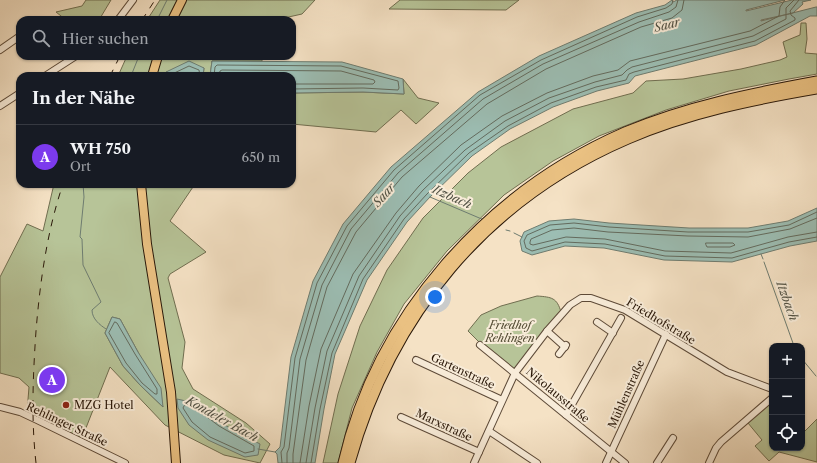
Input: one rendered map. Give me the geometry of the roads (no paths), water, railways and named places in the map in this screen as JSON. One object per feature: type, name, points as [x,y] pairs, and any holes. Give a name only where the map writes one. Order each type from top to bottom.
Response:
[{"type":"highway","points":[[343,463],[366,392],[382,358],[405,317],[456,251],[511,200],[530,185],[574,158],[599,144],[645,124],[729,99],[817,81]]},
{"type":"highway","points":[[350,463],[365,417],[388,361],[412,322],[430,295],[462,256],[493,225],[516,206],[578,164],[602,151],[648,131],[731,106],[817,89]]},
{"type":"main road","points":[[174,16],[182,0]]},
{"type":"main road","points":[[153,72],[157,60]]},
{"type":"main road","points":[[141,188],[144,220],[171,392],[176,463]]},
{"type":"street","points":[[121,16],[133,0]]},
{"type":"street","points":[[0,50],[16,39]]},
{"type":"street","points":[[51,72],[70,60]]},
{"type":"street","points":[[0,106],[16,96]]},
{"type":"street","name":"Friedhofstraße","points":[[474,463],[515,373],[547,331],[570,305],[576,300],[586,297],[616,306],[666,334],[727,372],[769,389]]},
{"type":"street","points":[[566,415],[621,318]]},
{"type":"street","points":[[597,322],[613,333]]},
{"type":"street","points":[[547,331],[566,345],[558,354]]},
{"type":"street","name":"Mühlenstraße","points":[[606,463],[666,334]]},
{"type":"street","name":"Nikolausstraße","points":[[480,345],[625,463]]},
{"type":"street","name":"Gartenstraße","points":[[416,360],[502,400]]},
{"type":"street","points":[[709,463],[720,442],[769,401]]},
{"type":"street","name":"Rehlinger Straße","points":[[0,407],[20,412],[125,463]]},
{"type":"street","name":"Marxstraße","points":[[401,417],[479,452]]},
{"type":"street","points":[[488,431],[537,463]]},
{"type":"street","points":[[657,463],[673,438]]},
{"type":"water","name":"Saar","points":[[672,0],[673,2],[677,0],[785,0],[746,11],[792,0],[811,0],[802,2],[803,4],[793,13],[817,7],[817,16],[810,16],[756,45],[635,76],[629,83],[597,91],[553,107],[510,129],[472,156],[407,222],[367,280],[335,354],[315,463],[278,463],[277,454],[275,452],[280,447],[291,357],[313,281],[343,224],[391,167],[478,92],[539,56],[636,13],[665,5]],"holes":[[[789,14],[761,21],[761,20]]]},
{"type":"water","points":[[189,61],[204,68],[204,72],[166,72]]},
{"type":"water","points":[[212,61],[342,62],[403,79],[404,94],[363,92],[296,93],[296,72],[211,72]]},
{"type":"water","points":[[817,208],[817,241],[790,246],[732,262],[664,260],[604,248],[565,246],[532,255],[522,251],[520,241],[524,232],[549,221],[574,219],[609,223],[689,228],[748,228],[788,221]]},
{"type":"water","points":[[112,317],[120,319],[138,352],[161,388],[163,407],[123,366],[105,333]]},
{"type":"water","points":[[177,399],[195,403],[221,423],[260,444],[258,455],[245,457],[208,440],[189,425],[178,408]]},
{"type":"waterway","name":"Kondeler Bach","points":[[159,16],[167,0]]},
{"type":"waterway","name":"Kondeler Bach","points":[[133,72],[137,60]]},
{"type":"waterway","name":"Kondeler Bach","points":[[83,188],[84,197],[80,237],[82,239],[83,265],[101,302],[92,310],[93,316],[99,324],[106,329]]},
{"type":"waterway","name":"Itzbach","points":[[430,197],[484,220]]},
{"type":"waterway","name":"Itzbach","points":[[506,230],[510,231]]},
{"type":"waterway","name":"Itzbach","points":[[514,233],[522,237]]},
{"type":"waterway","name":"Itzbach","points":[[761,254],[763,259]]},
{"type":"waterway","name":"Itzbach","points":[[764,262],[793,343]]},
{"type":"waterway","name":"Itzbach","points":[[805,363],[816,376]]},
{"type":"waterway","name":"Kondeler Bach","points":[[258,449],[275,452]]},
{"type":"railway","points":[[145,16],[155,0]]},
{"type":"railway","points":[[112,72],[118,60]]},
{"type":"railway","points":[[36,463],[33,430],[33,397],[38,313],[48,238],[62,188]]},
{"type":"place","name":"WH 750","points":[[52,380]]},
{"type":"place","name":"MZG Hotel","points":[[66,405]]},
{"type":"park label","name":"Friedhof Rehlingen","points":[[510,331]]}]
